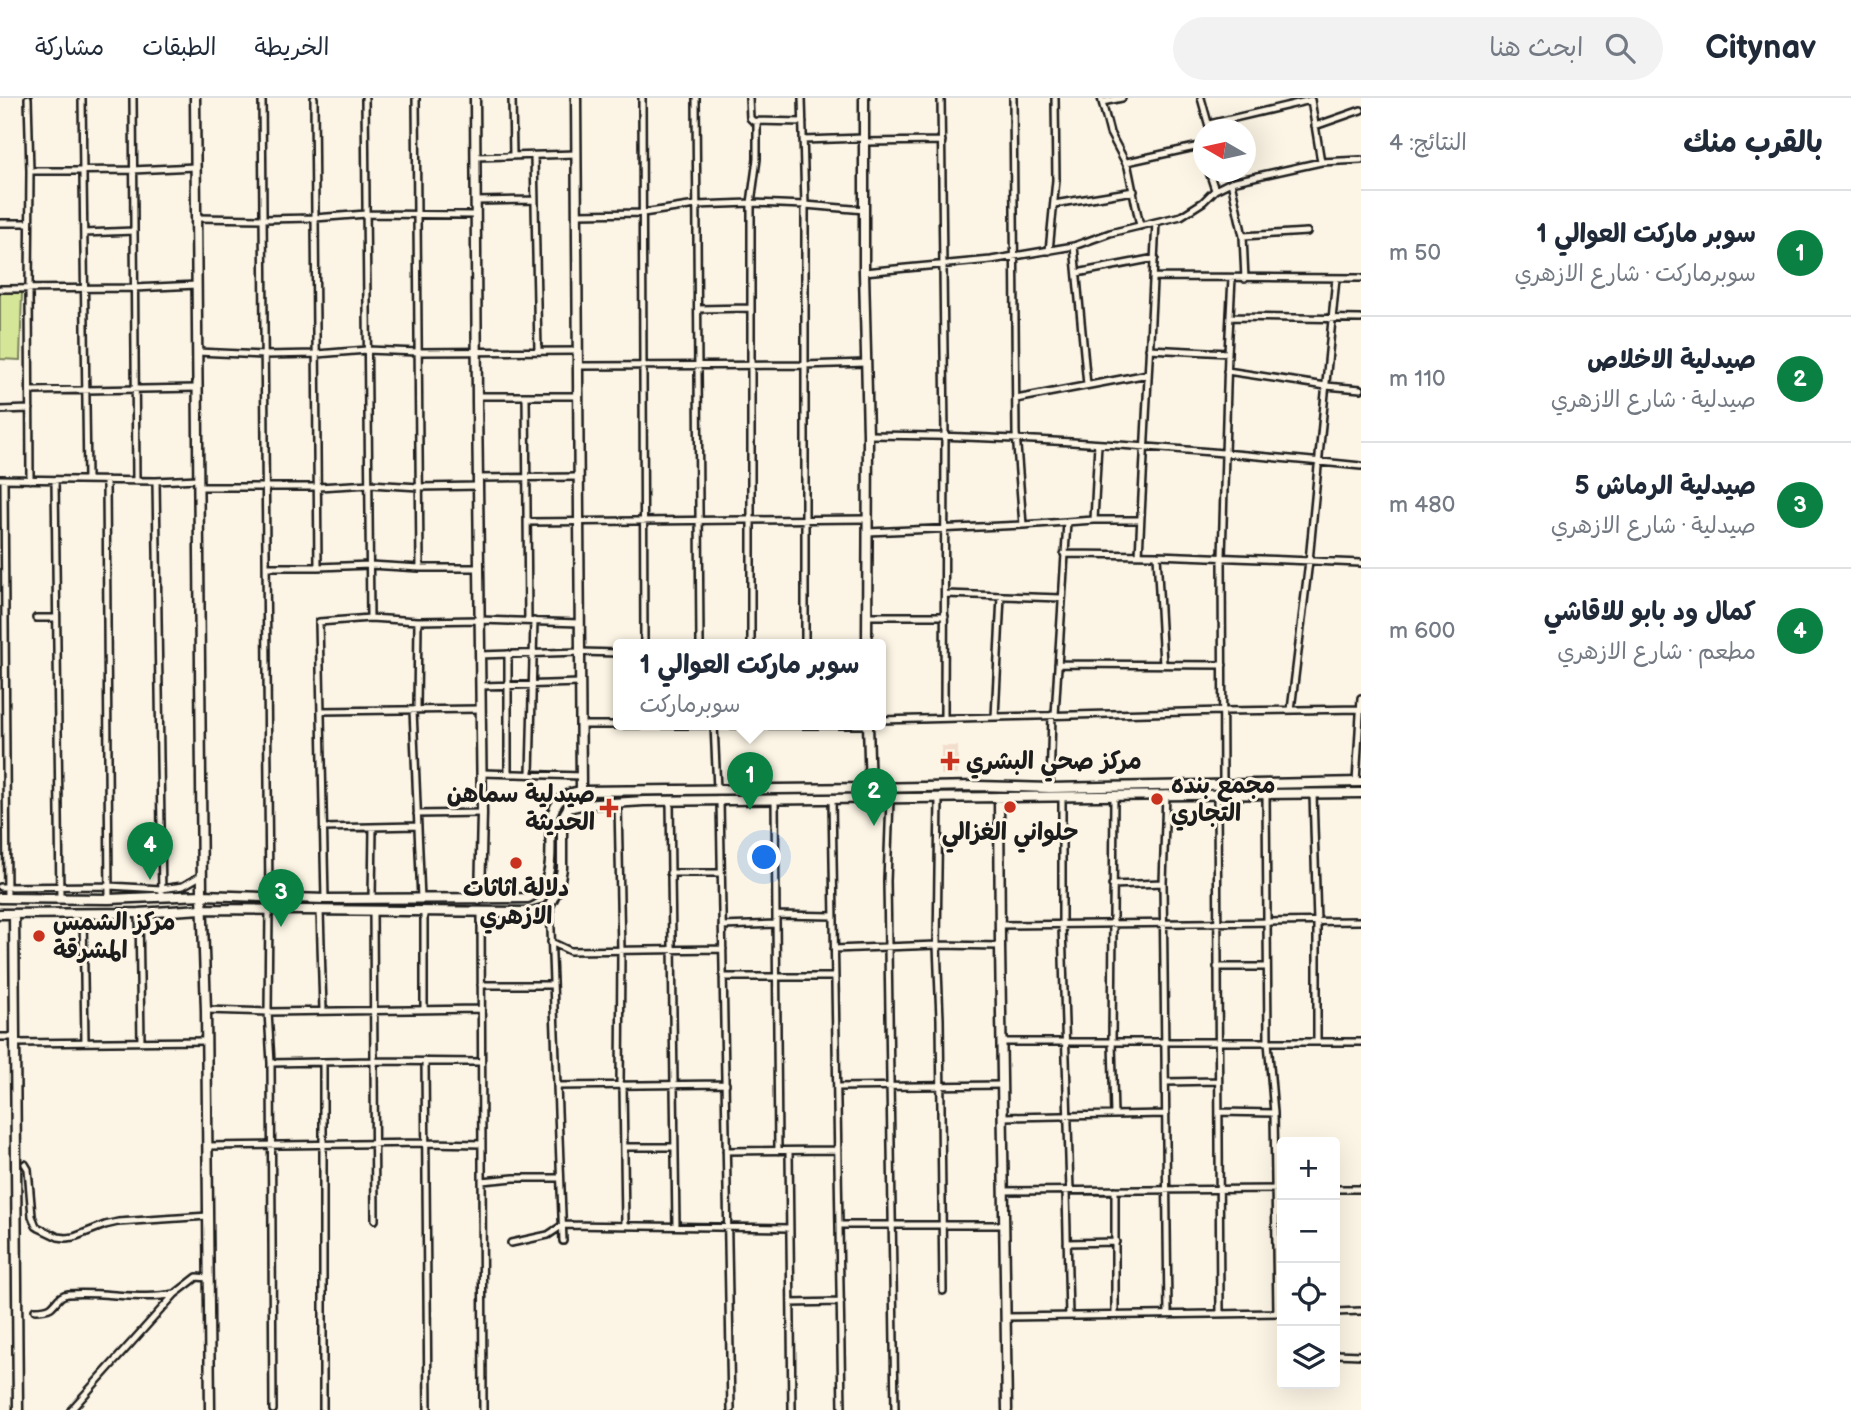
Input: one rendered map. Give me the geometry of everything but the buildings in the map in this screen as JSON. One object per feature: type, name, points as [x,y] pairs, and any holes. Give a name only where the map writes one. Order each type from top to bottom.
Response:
[{"type":"street","points":[[28,98],[30,480]]},
{"type":"street","points":[[82,98],[87,480]]},
{"type":"street","points":[[133,98],[136,481]]},
{"type":"street","points":[[195,98],[209,1410]]},
{"type":"street","points":[[262,98],[270,897]]},
{"type":"street","points":[[314,98],[318,567]]},
{"type":"street","points":[[365,98],[370,618]]},
{"type":"street","points":[[416,98],[420,568]]},
{"type":"street","points":[[475,98],[482,773],[480,899]]},
{"type":"street","points":[[512,98],[513,156]]},
{"type":"street","points":[[576,98],[581,790]]},
{"type":"street","points":[[642,98],[644,639]]},
{"type":"street","points":[[696,98],[700,639]]},
{"type":"street","points":[[749,98],[752,121],[803,122]]},
{"type":"street","points":[[802,98],[805,639]]},
{"type":"street","points":[[864,98],[867,639]]},
{"type":"street","points":[[941,98],[945,435],[944,718]]},
{"type":"street","points":[[1013,98],[1016,439],[1023,525]]},
{"type":"street","points":[[1049,251],[1054,204],[1055,98]]},
{"type":"street","points":[[1122,98],[1101,100],[1111,133],[1127,162],[1140,226]]},
{"type":"street","points":[[1201,98],[1207,119]]},
{"type":"street","points":[[1238,119],[1310,99],[1321,162]]},
{"type":"street","points":[[1315,126],[1361,110]]},
{"type":"street","points":[[751,639],[751,204],[757,159],[757,121]]},
{"type":"street","points":[[803,140],[942,141]]},
{"type":"street","points":[[1127,162],[1193,147]]},
{"type":"street","points":[[476,157],[577,154]]},
{"type":"street","points":[[534,156],[538,351]]},
{"type":"street","points":[[864,272],[943,266],[1074,246],[1100,236],[1188,213],[1214,190],[1231,183],[1321,162],[1361,160]]},
{"type":"street","points":[[30,171],[195,167]]},
{"type":"street","points":[[1212,182],[1214,190]]},
{"type":"street","points":[[1231,183],[1243,236],[1245,279]]},
{"type":"street","points":[[1054,204],[1134,191]]},
{"type":"street","points":[[476,201],[534,200]]},
{"type":"street","points":[[577,214],[643,213],[696,205],[751,204],[864,210]]},
{"type":"street","points":[[196,218],[315,218],[366,214],[476,215]]},
{"type":"street","points":[[1139,555],[1156,222]]},
{"type":"street","points":[[0,223],[29,223]]},
{"type":"street","points":[[84,233],[134,231]]},
{"type":"street","points":[[1243,236],[1307,232]]},
{"type":"street","points":[[1074,246],[1087,385]]},
{"type":"street","points":[[1077,273],[1155,258]]},
{"type":"street","points":[[1153,277],[1361,278]]},
{"type":"street","points":[[1223,783],[1222,557],[1232,278]]},
{"type":"street","points":[[1291,710],[1309,561],[1336,278]]},
{"type":"street","points":[[0,289],[197,285]]},
{"type":"street","points":[[698,309],[750,308]]},
{"type":"street","points":[[1230,317],[1361,319]]},
{"type":"street","points":[[1149,349],[1228,353]]},
{"type":"street","points":[[197,352],[264,355],[367,350],[578,351]]},
{"type":"street","points":[[578,366],[866,363]]},
{"type":"street","points":[[1227,370],[1361,389]]},
{"type":"street","points":[[1016,399],[1148,374]]},
{"type":"street","points":[[30,391],[197,388]]},
{"type":"street","points":[[477,396],[578,396]]},
{"type":"street","points":[[526,396],[527,522],[533,653],[530,774]]},
{"type":"street","points":[[0,410],[30,409]]},
{"type":"street","points":[[868,435],[945,435],[1098,444],[1361,466]]},
{"type":"street","points":[[1094,520],[1098,444]]},
{"type":"street","points":[[202,875],[183,886],[161,893],[108,899],[3,898],[2,480],[156,481],[265,488],[370,484],[419,487],[527,477],[579,477]]},
{"type":"street","points":[[55,480],[60,898]]},
{"type":"street","points":[[107,480],[108,899]]},
{"type":"street","points":[[156,481],[161,893]]},
{"type":"street","points":[[527,522],[868,519]]},
{"type":"street","points":[[868,532],[1140,520]]},
{"type":"street","points":[[1050,788],[1067,522]]},
{"type":"street","points":[[1064,554],[1361,563]]},
{"type":"street","points":[[1157,555],[1163,664]]},
{"type":"street","points":[[266,567],[370,565],[479,568]]},
{"type":"street","points":[[944,594],[1061,598]]},
{"type":"street","points":[[996,717],[1001,596]]},
{"type":"street","points":[[868,616],[945,615]]},
{"type":"street","points":[[36,618],[56,618]]},
{"type":"street","points":[[325,899],[318,622],[370,618],[580,623]]},
{"type":"street","points":[[418,621],[415,709],[421,899]]},
{"type":"street","points":[[481,655],[613,653]]},
{"type":"street","points":[[508,654],[508,774]]},
{"type":"street","points":[[1058,664],[1223,665]]},
{"type":"street","points":[[481,686],[580,683]]},
{"type":"street","points":[[3,887],[109,886],[161,893],[325,899],[528,898],[540,891],[544,885],[549,866],[555,807],[569,793],[581,790],[917,786],[1050,788],[1359,782],[1361,698]]},
{"type":"street","points":[[321,711],[480,709]]},
{"type":"street","points":[[886,720],[1361,709]]},
{"type":"street","points":[[581,725],[613,725]]},
{"type":"street","points":[[714,730],[717,789]]},
{"type":"street","points":[[868,730],[871,799]]},
{"type":"street","points":[[482,773],[581,776]]},
{"type":"street","points":[[563,1241],[550,904],[561,880],[561,821],[565,811],[572,807],[618,803],[775,799],[1361,793]]},
{"type":"street","points":[[1166,794],[1163,923],[1168,1314]]},
{"type":"street","points":[[1217,794],[1220,1314]]},
{"type":"street","points":[[1266,794],[1268,1042],[1277,1164]]},
{"type":"street","points":[[1313,794],[1317,1042]]},
{"type":"street","points":[[1114,795],[1114,1115]]},
{"type":"street","points":[[1062,796],[1069,1316]]},
{"type":"street","points":[[999,797],[1007,1410]]},
{"type":"street","points":[[939,798],[937,945],[943,1291]]},
{"type":"street","points":[[775,799],[778,1152]]},
{"type":"street","points":[[832,799],[842,1410]]},
{"type":"street","points":[[890,799],[887,878],[895,1410]]},
{"type":"street","points":[[720,800],[731,1410]]},
{"type":"street","points":[[670,802],[676,1226]]},
{"type":"street","points":[[618,803],[625,1224]]},
{"type":"street","points":[[417,814],[482,813]]},
{"type":"street","points":[[324,828],[417,826]]},
{"type":"street","points":[[372,898],[373,827]]},
{"type":"street","points":[[670,873],[721,873]]},
{"type":"street","points":[[1112,885],[1163,883]]},
{"type":"street","points":[[0,914],[139,914],[202,909],[481,913],[539,911],[550,904]]},
{"type":"street","points":[[269,910],[273,1410]]},
{"type":"street","points":[[320,911],[323,1010]]},
{"type":"street","points":[[373,911],[375,1220]]},
{"type":"street","points":[[424,911],[424,1009]]},
{"type":"street","points":[[83,913],[85,1042]]},
{"type":"street","points":[[481,913],[483,1410]]},
{"type":"street","points":[[14,914],[18,1410]]},
{"type":"street","points":[[139,914],[141,1042]]},
{"type":"street","points":[[776,915],[834,916]]},
{"type":"street","points":[[1000,925],[1361,921]]},
{"type":"street","points":[[722,926],[776,924]]},
{"type":"street","points":[[551,942],[569,951],[723,949]]},
{"type":"street","points":[[834,948],[1000,946]]},
{"type":"street","points":[[1217,967],[1267,967]]},
{"type":"street","points":[[723,976],[835,977]]},
{"type":"street","points":[[481,985],[553,985]]},
{"type":"street","points":[[206,1010],[268,1012],[481,1009]]},
{"type":"street","points":[[0,1037],[85,1042],[206,1041]]},
{"type":"street","points":[[1002,1042],[1361,1042]]},
{"type":"street","points":[[425,1061],[428,1410]]},
{"type":"street","points":[[323,1062],[323,1410]]},
{"type":"street","points":[[271,1063],[481,1062]]},
{"type":"street","points":[[1166,1082],[1218,1081]]},
{"type":"street","points":[[557,1086],[726,1084]]},
{"type":"street","points":[[837,1087],[1002,1085]]},
{"type":"street","points":[[1219,1112],[1273,1113]]},
{"type":"street","points":[[1003,1117],[1166,1114]]},
{"type":"street","points":[[207,1146],[482,1144]]},
{"type":"street","points":[[624,1147],[674,1147]]},
{"type":"street","points":[[726,1151],[838,1150]]},
{"type":"street","points":[[789,1152],[792,1410]]},
{"type":"street","points":[[25,1164],[28,1169],[33,1221],[39,1228],[58,1237],[74,1237],[118,1222],[208,1216]]},
{"type":"street","points":[[482,1181],[560,1178]]},
{"type":"street","points":[[1004,1191],[1277,1189]]},
{"type":"street","points":[[1340,1189],[1361,1189]]},
{"type":"street","points":[[1115,1190],[1115,1315]]},
{"type":"street","points":[[1279,1200],[1280,1263]]},
{"type":"street","points":[[511,1243],[548,1235],[563,1224],[790,1228]]},
{"type":"street","points":[[839,1225],[1004,1225]]},
{"type":"street","points":[[1067,1243],[1116,1242]]},
{"type":"street","points":[[71,1410],[175,1294],[197,1277],[208,1278]]},
{"type":"street","points":[[35,1310],[51,1307],[64,1294],[156,1297],[175,1294]]},
{"type":"street","points":[[791,1303],[841,1302]]},
{"type":"street","points":[[1340,1312],[1361,1311]]},
{"type":"street","points":[[1006,1317],[1277,1313]]},
{"type":"street","points":[[1340,1354],[1361,1355]]},
{"type":"shaded area","name":"مركز صحي البشري","points":[[941,746],[958,746],[958,775],[941,775]]},
{"type":"green space","points":[[0,292],[22,293],[20,360],[0,359]]},
{"type":"place","name":"مركز صحي البشري","points":[[950,761]]},
{"type":"place","name":"مجمع بنده التجاري","points":[[1157,799]]},
{"type":"place","name":"حلواني الغزالي","points":[[1010,807]]},
{"type":"place","name":"صيدلية سماهن الحديثة","points":[[609,808]]},
{"type":"place","name":"سوبر ماركت العوالي 1","points":[[750,810]]},
{"type":"place","name":"صيدلية الاخلاص","points":[[874,826]]},
{"type":"place","name":"دلالة اثاثات الازهري","points":[[516,863]]},
{"type":"place","name":"كمال ود بابو للاقاشي","points":[[150,880]]},
{"type":"place","name":"صيدلية الرماش 5","points":[[281,927]]},
{"type":"place","name":"مركز الشمس المشرقة","points":[[39,936]]}]
